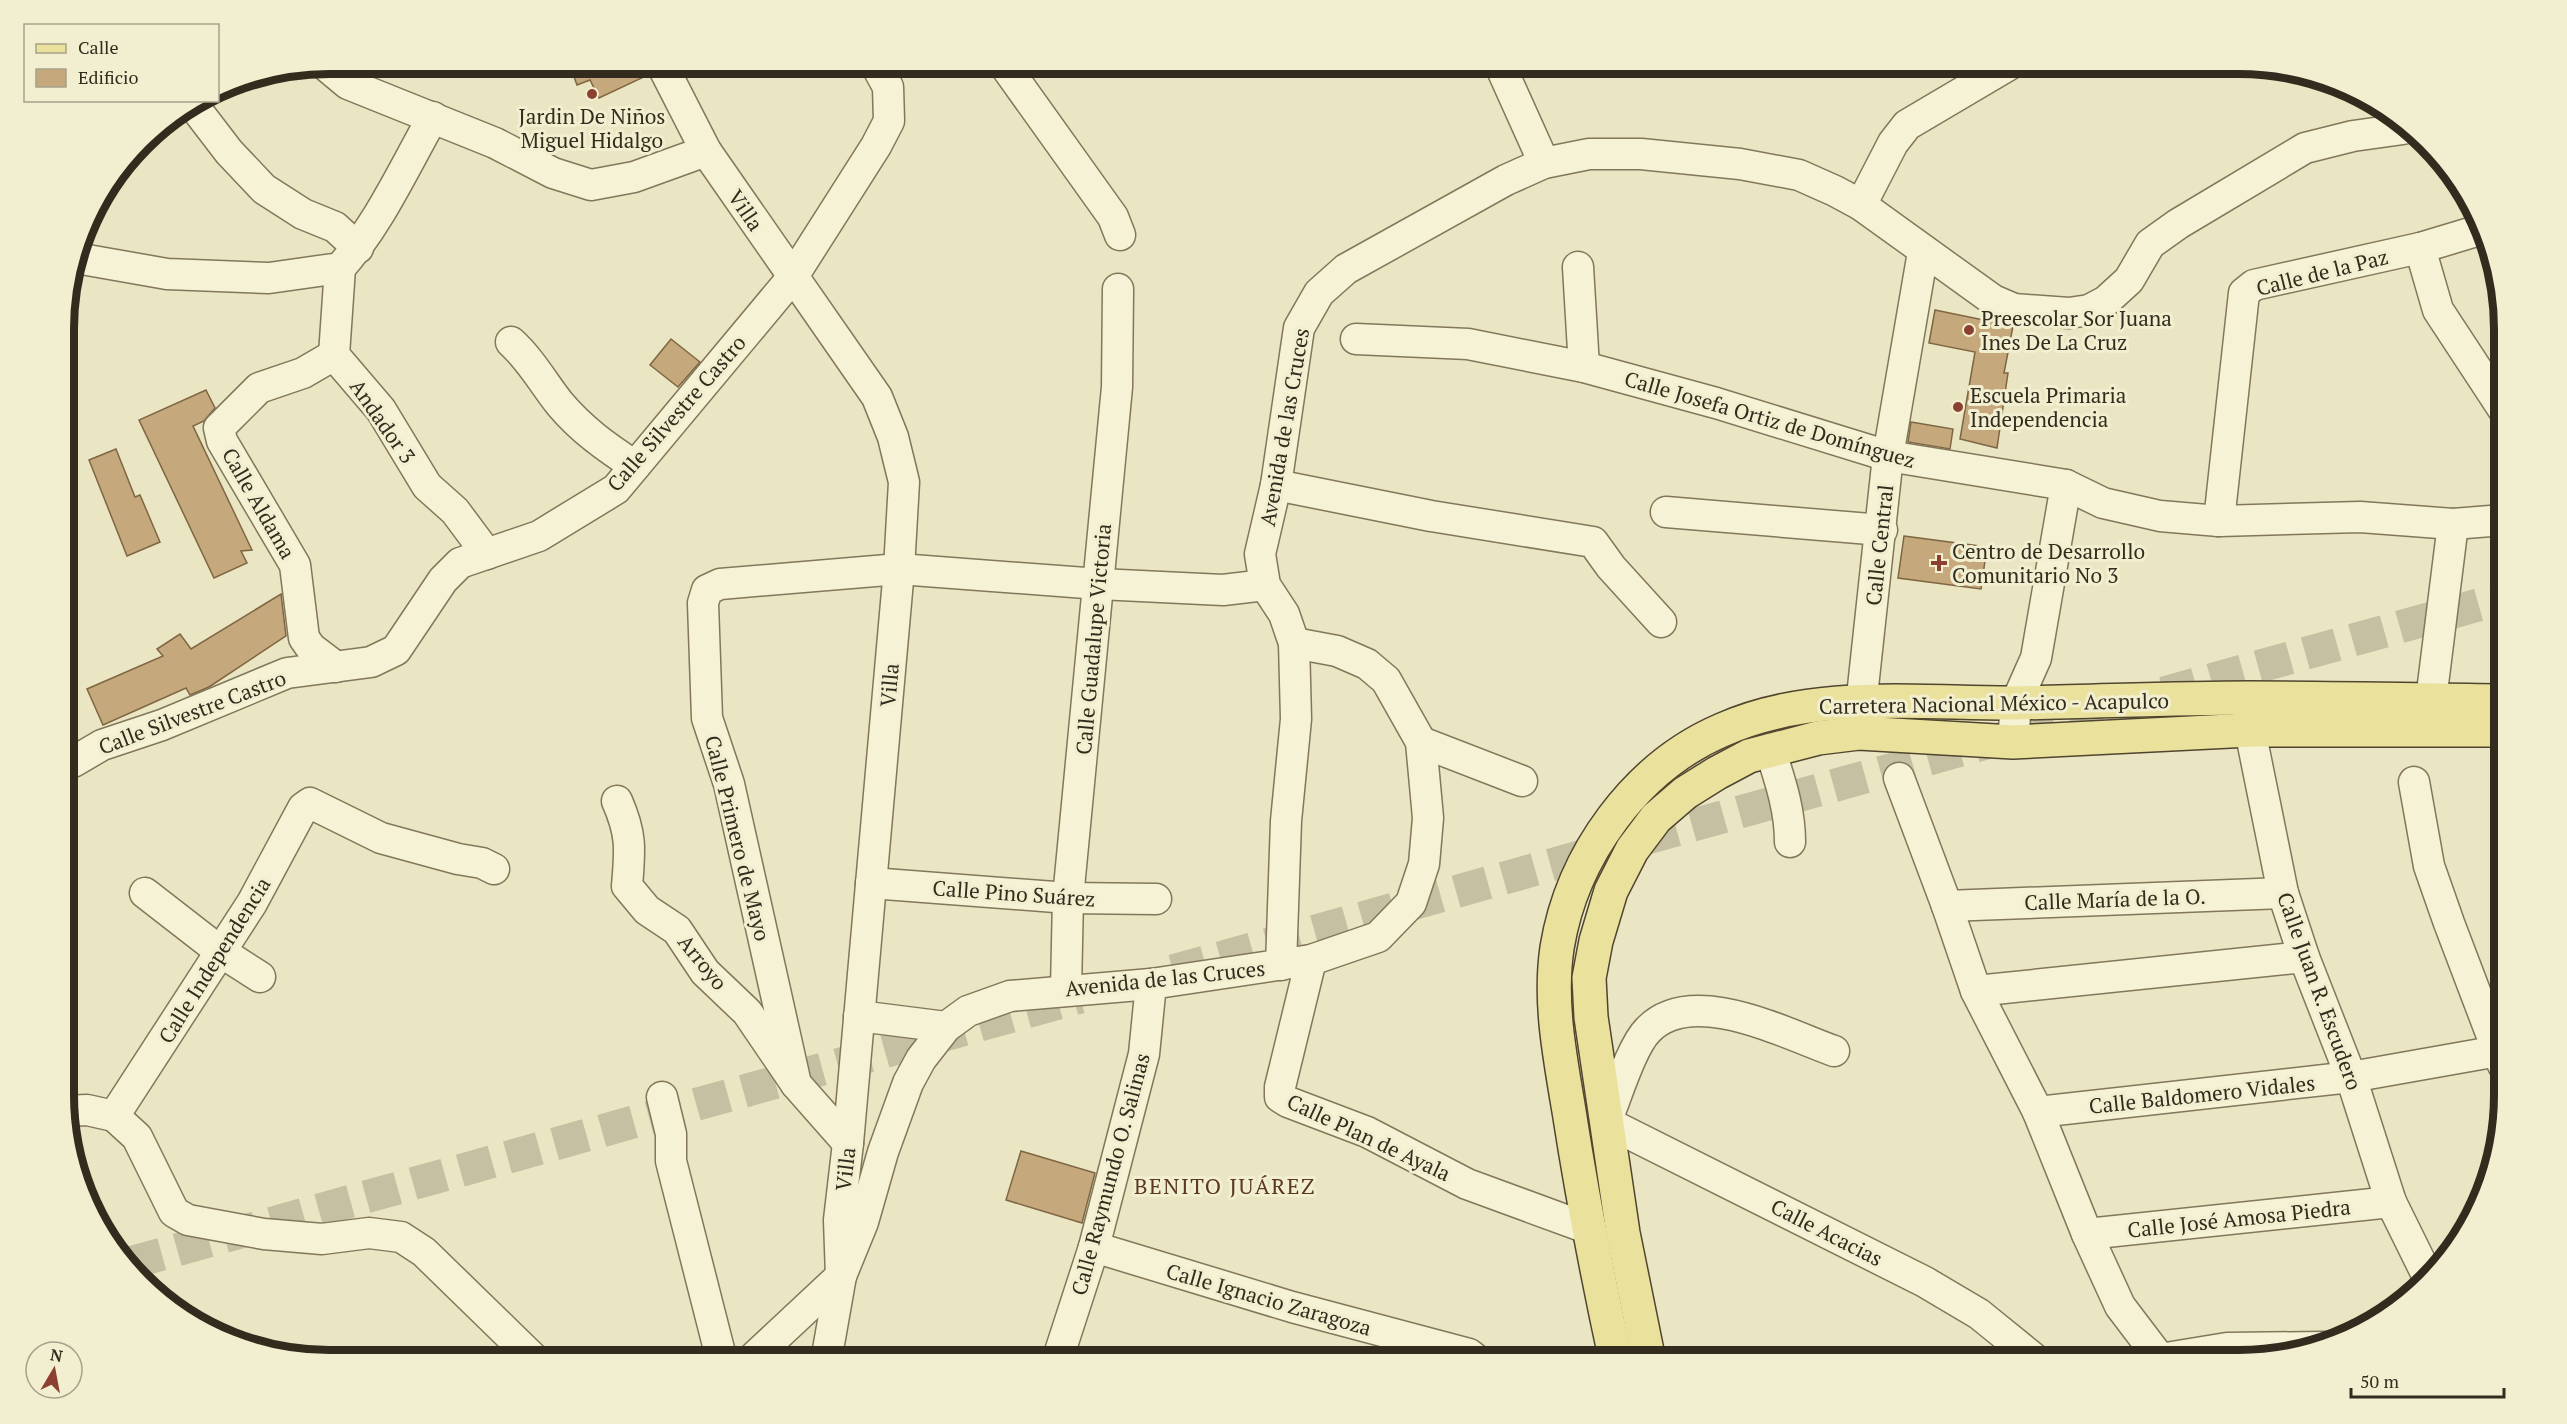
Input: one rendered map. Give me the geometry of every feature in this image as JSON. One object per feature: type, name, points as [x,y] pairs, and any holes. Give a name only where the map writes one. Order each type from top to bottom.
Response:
[{"type":"main road","name":"Carretera Nacional México - Acapulco","points":[[1647,1350],[1623,1233],[1591,1017],[1589,978],[1596,941],[1611,891],[1632,850],[1656,818],[1685,794],[1749,756],[1818,738],[1860,718],[2016,703],[2247,698],[2494,701]]},
{"type":"main road","name":"Carretera Nacional México - Acapulco","points":[[1614,1350],[1587,1228],[1559,1049],[1554,987],[1557,946],[1568,906],[1588,857],[1612,819],[1643,782],[1687,748],[1723,729],[1768,714],[1814,706],[1860,718],[2013,742],[2250,730],[2494,730]]},
{"type":"street","points":[[351,74],[433,117],[495,143],[553,173],[591,185],[634,177],[705,151]]},
{"type":"street","name":"Villa","points":[[667,74],[705,151],[876,397],[893,437],[904,482],[899,569],[848,1143],[839,1220],[841,1276]]},
{"type":"street","name":"Calle Silvestre Castro","points":[[74,761],[102,745],[162,725],[287,673],[371,662],[396,650],[443,580],[460,563],[548,531],[616,489],[792,278],[876,146],[889,121],[888,87],[881,74]]},
{"type":"street","points":[[1011,74],[1113,217],[1120,235]]},
{"type":"street","points":[[1504,74],[1544,163]]},
{"type":"street","points":[[1861,206],[1893,142],[1907,125],[1993,74]]},
{"type":"street","points":[[197,110],[230,152],[264,189],[303,214],[335,226],[349,258]]},
{"type":"street","points":[[334,355],[349,258],[433,117]]},
{"type":"street","name":"Avenida de las Cruces","points":[[762,1350],[841,1276],[862,1222],[883,1152],[908,1083],[921,1059],[946,1027],[968,1011],[1010,996],[1066,989],[1151,984],[1281,965],[1286,821],[1296,719],[1294,643],[1284,614],[1265,585],[1260,554],[1276,485],[1299,328],[1319,293],[1346,269],[1506,180],[1544,163],[1589,154],[1641,154],[1740,164],[1799,175],[1861,206],[1993,300],[2014,309],[2069,313],[2089,309],[2106,301],[2130,280],[2150,244],[2178,224],[2305,148],[2353,136],[2398,130]]},
{"type":"street","name":"Calle de la Paz","points":[[2219,521],[2244,293],[2254,285],[2420,248],[2474,232]]},
{"type":"street","points":[[2420,248],[2438,310],[2494,395]]},
{"type":"street","name":"Calle Central","points":[[1860,718],[1882,530],[1888,456],[1923,252]]},
{"type":"street","points":[[83,259],[167,274],[269,278],[349,258]]},
{"type":"street","points":[[1578,267],[1584,367]]},
{"type":"street","name":"Calle Guadalupe Victoria","points":[[1066,989],[1068,898],[1117,387],[1118,289]]},
{"type":"street","name":"Calle Josefa Ortiz de Domínguez","points":[[1356,339],[1468,344],[1584,367],[1716,403],[1888,456],[2066,485],[2103,503],[2160,516],[2219,521],[2360,518],[2453,524],[2494,521]]},
{"type":"street","points":[[511,342],[522,352],[537,374],[581,427],[598,443],[635,466]]},
{"type":"street","name":"Andador 3","points":[[334,355],[381,410],[427,486],[455,511],[487,554]]},
{"type":"street","name":"Calle Aldama","points":[[334,355],[303,374],[259,388],[219,428],[222,441],[295,565],[304,638],[311,648],[336,667]]},
{"type":"street","points":[[1276,485],[1431,516],[1593,542],[1611,567],[1661,622]]},
{"type":"street","points":[[2013,742],[2016,703],[2036,658],[2066,485]]},
{"type":"street","points":[[1666,512],[1882,530]]},
{"type":"street","points":[[2431,700],[2453,524]]},
{"type":"street","points":[[899,569],[1099,584],[1223,590],[1265,585]]},
{"type":"street","name":"Calle Primero de Mayo","points":[[796,1084],[729,784],[707,718],[703,603],[707,590],[720,584],[899,569]]},
{"type":"street","points":[[1281,965],[1311,960],[1378,937],[1411,903],[1424,864],[1428,818],[1421,742],[1386,680],[1367,664],[1336,651],[1294,643]]},
{"type":"street","name":"Calle Juan R. Escudero","points":[[2247,698],[2250,730],[2283,893],[2304,957],[2351,1077],[2391,1202],[2424,1270]]},
{"type":"street","points":[[1421,742],[1522,781]]},
{"type":"street","points":[[1770,749],[1786,801],[1790,824],[1790,843]]},
{"type":"street","points":[[1899,778],[1976,991],[2038,1112],[2087,1234],[2120,1306],[2153,1350]]},
{"type":"street","points":[[2414,783],[2430,866],[2448,923],[2494,1035]]},
{"type":"street","name":"Arroyo","points":[[617,801],[626,821],[630,843],[627,886],[647,910],[677,930],[705,972],[747,1012],[796,1084],[848,1143]]},
{"type":"street","name":"Calle Independencia","points":[[114,1116],[252,903],[303,808],[310,803],[381,838],[458,859],[482,863],[494,869]]},
{"type":"street","name":"Calle Pino Suárez","points":[[871,883],[1068,898],[1156,899]]},
{"type":"street","points":[[145,893],[221,952],[260,977]]},
{"type":"street","name":"Calle María de la O.","points":[[1947,906],[2283,893]]},
{"type":"street","points":[[1976,991],[2304,957]]},
{"type":"street","name":"Calle Plan de Ayala","points":[[1311,960],[1280,1087],[1280,1097],[1367,1132],[1467,1184],[1587,1228]]},
{"type":"street","name":"Calle Raymundo O. Salinas","points":[[1061,1350],[1094,1247],[1144,1054],[1151,984]]},
{"type":"street","points":[[1606,1122],[1634,1054],[1647,1031],[1662,1020],[1683,1012],[1728,1013],[1834,1051]]},
{"type":"street","points":[[859,1016],[946,1027]]},
{"type":"street","name":"Calle Baldomero Vidales","points":[[2038,1112],[2351,1077],[2494,1055]]},
{"type":"street","points":[[662,1097],[671,1134],[670,1161],[719,1350]]},
{"type":"street","points":[[74,1111],[87,1110],[114,1116],[137,1137],[174,1212],[188,1220],[264,1234],[322,1239],[369,1233],[401,1237],[424,1252],[525,1350]]},
{"type":"street","name":"Calle Acacias","points":[[1606,1122],[1925,1282],[1979,1314],[2024,1350]]},
{"type":"street","name":"Calle José Amosa Piedra","points":[[2087,1234],[2391,1202]]},
{"type":"street","name":"Calle Ignacio Zaragoza","points":[[1094,1247],[1292,1307],[1454,1350]]},
{"type":"street","points":[[828,1350],[841,1276]]},
{"type":"street","points":[[2216,1350],[2275,1348]]},
{"type":"building","points":[[573,74],[645,74],[646,76],[599,98],[590,80],[577,85]]},
{"type":"building","points":[[1935,310],[2013,326],[2004,373],[2008,373],[1997,448],[1960,439],[1975,352],[1929,343]]},
{"type":"building","points":[[671,339],[700,362],[678,387],[650,365]]},
{"type":"building","points":[[206,390],[215,408],[204,421],[193,426],[252,550],[241,551],[247,563],[214,578],[139,420]]},
{"type":"building","points":[[1911,422],[1953,429],[1950,449],[1908,442]]},
{"type":"building","points":[[116,449],[135,497],[140,495],[160,542],[127,556],[89,460]]},
{"type":"building","name":"Centro de Desarrollo Comunitario No 3","points":[[1904,536],[1987,547],[1981,589],[1898,578]]},
{"type":"building","points":[[281,594],[286,636],[209,687],[190,695],[186,688],[103,725],[87,689],[163,656],[157,649],[180,634],[191,649]]},
{"type":"building","points":[[1021,1151],[1095,1173],[1082,1223],[1006,1200]]},
{"type":"tunnel","points":[[1173,971],[2494,601]]},
{"type":"tunnel","points":[[136,1261],[1080,997]]},
{"type":"place","name":"Jardin De Niños Miguel Hidalgo","points":[[592,94]]},
{"type":"place","name":"Preescolar Sor Juana Ines De La Cruz","points":[[1969,330]]},
{"type":"place","name":"Escuela Primaria Independencia","points":[[1958,407]]},
{"type":"place","name":"Centro de Desarrollo Comunitario No 3","points":[[1939,563]]},
{"type":"district","name":"BENITO JUÁREZ","points":[[1225,1185]]}]
